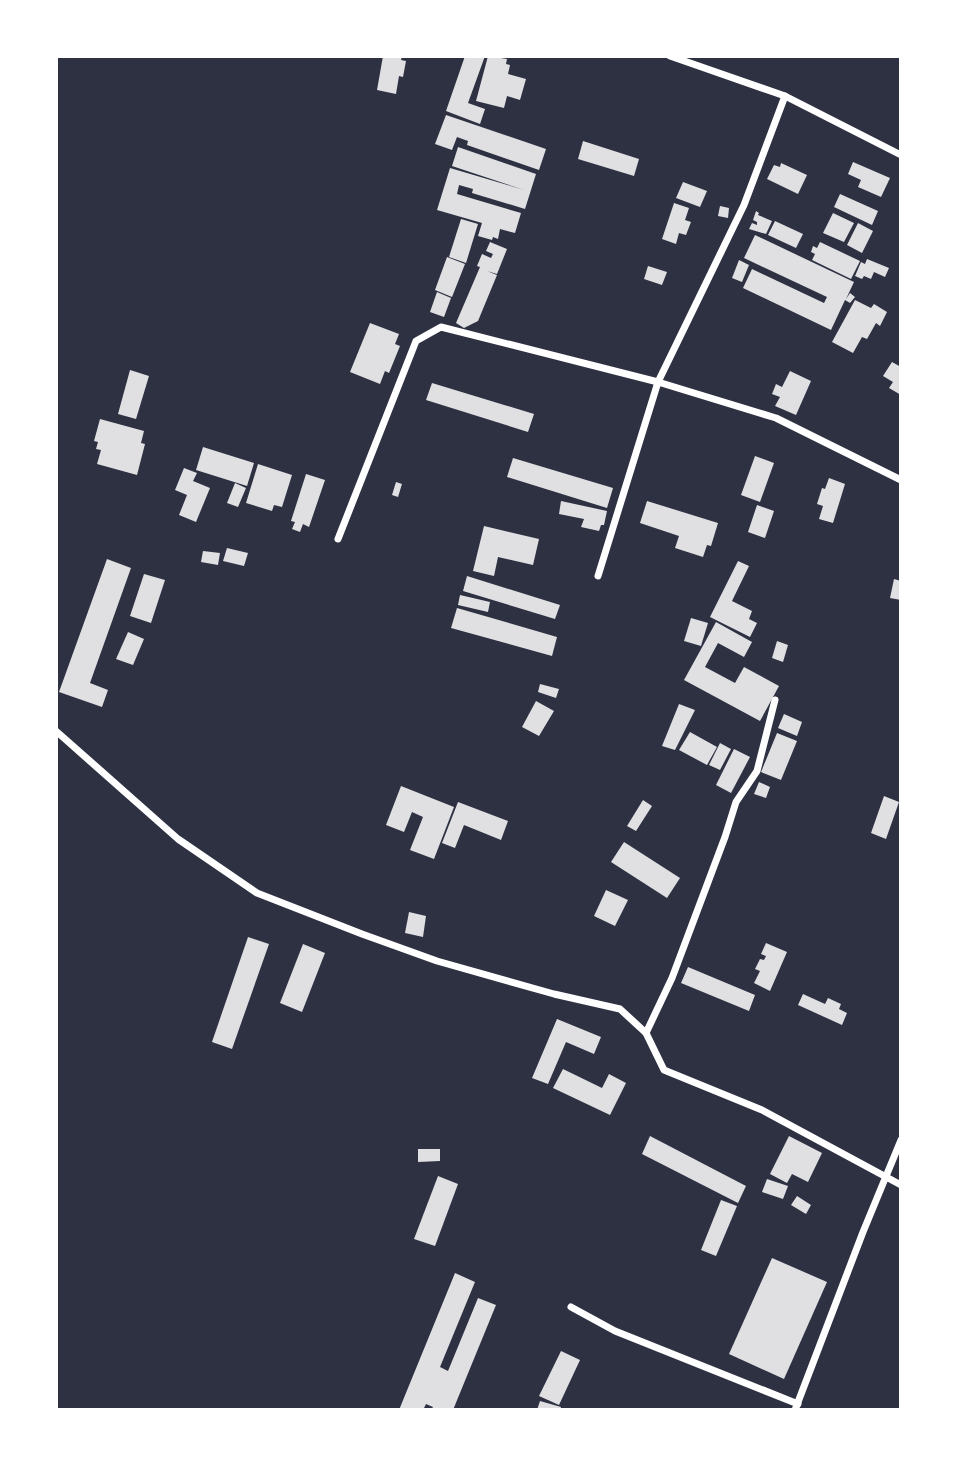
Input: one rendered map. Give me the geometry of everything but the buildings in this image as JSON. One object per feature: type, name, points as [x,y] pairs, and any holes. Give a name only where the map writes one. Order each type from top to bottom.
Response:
[{"type":"street","points":[[670,56],[785,96],[901,155]]},
{"type":"street","points":[[598,576],[658,382],[744,205],[785,96]]},
{"type":"street","points":[[338,539],[416,341],[441,327],[658,382],[776,418],[899,478],[901,469]]},
{"type":"street","points":[[646,1033],[672,978],[726,836],[736,802],[757,771],[775,700]]},
{"type":"street","points":[[56,731],[178,839],[257,893],[438,961],[554,994],[620,1009],[646,1033],[664,1070],[762,1110],[901,1185]]},
{"type":"street","points":[[570,1307],[615,1331],[796,1407],[901,1140]]}]
